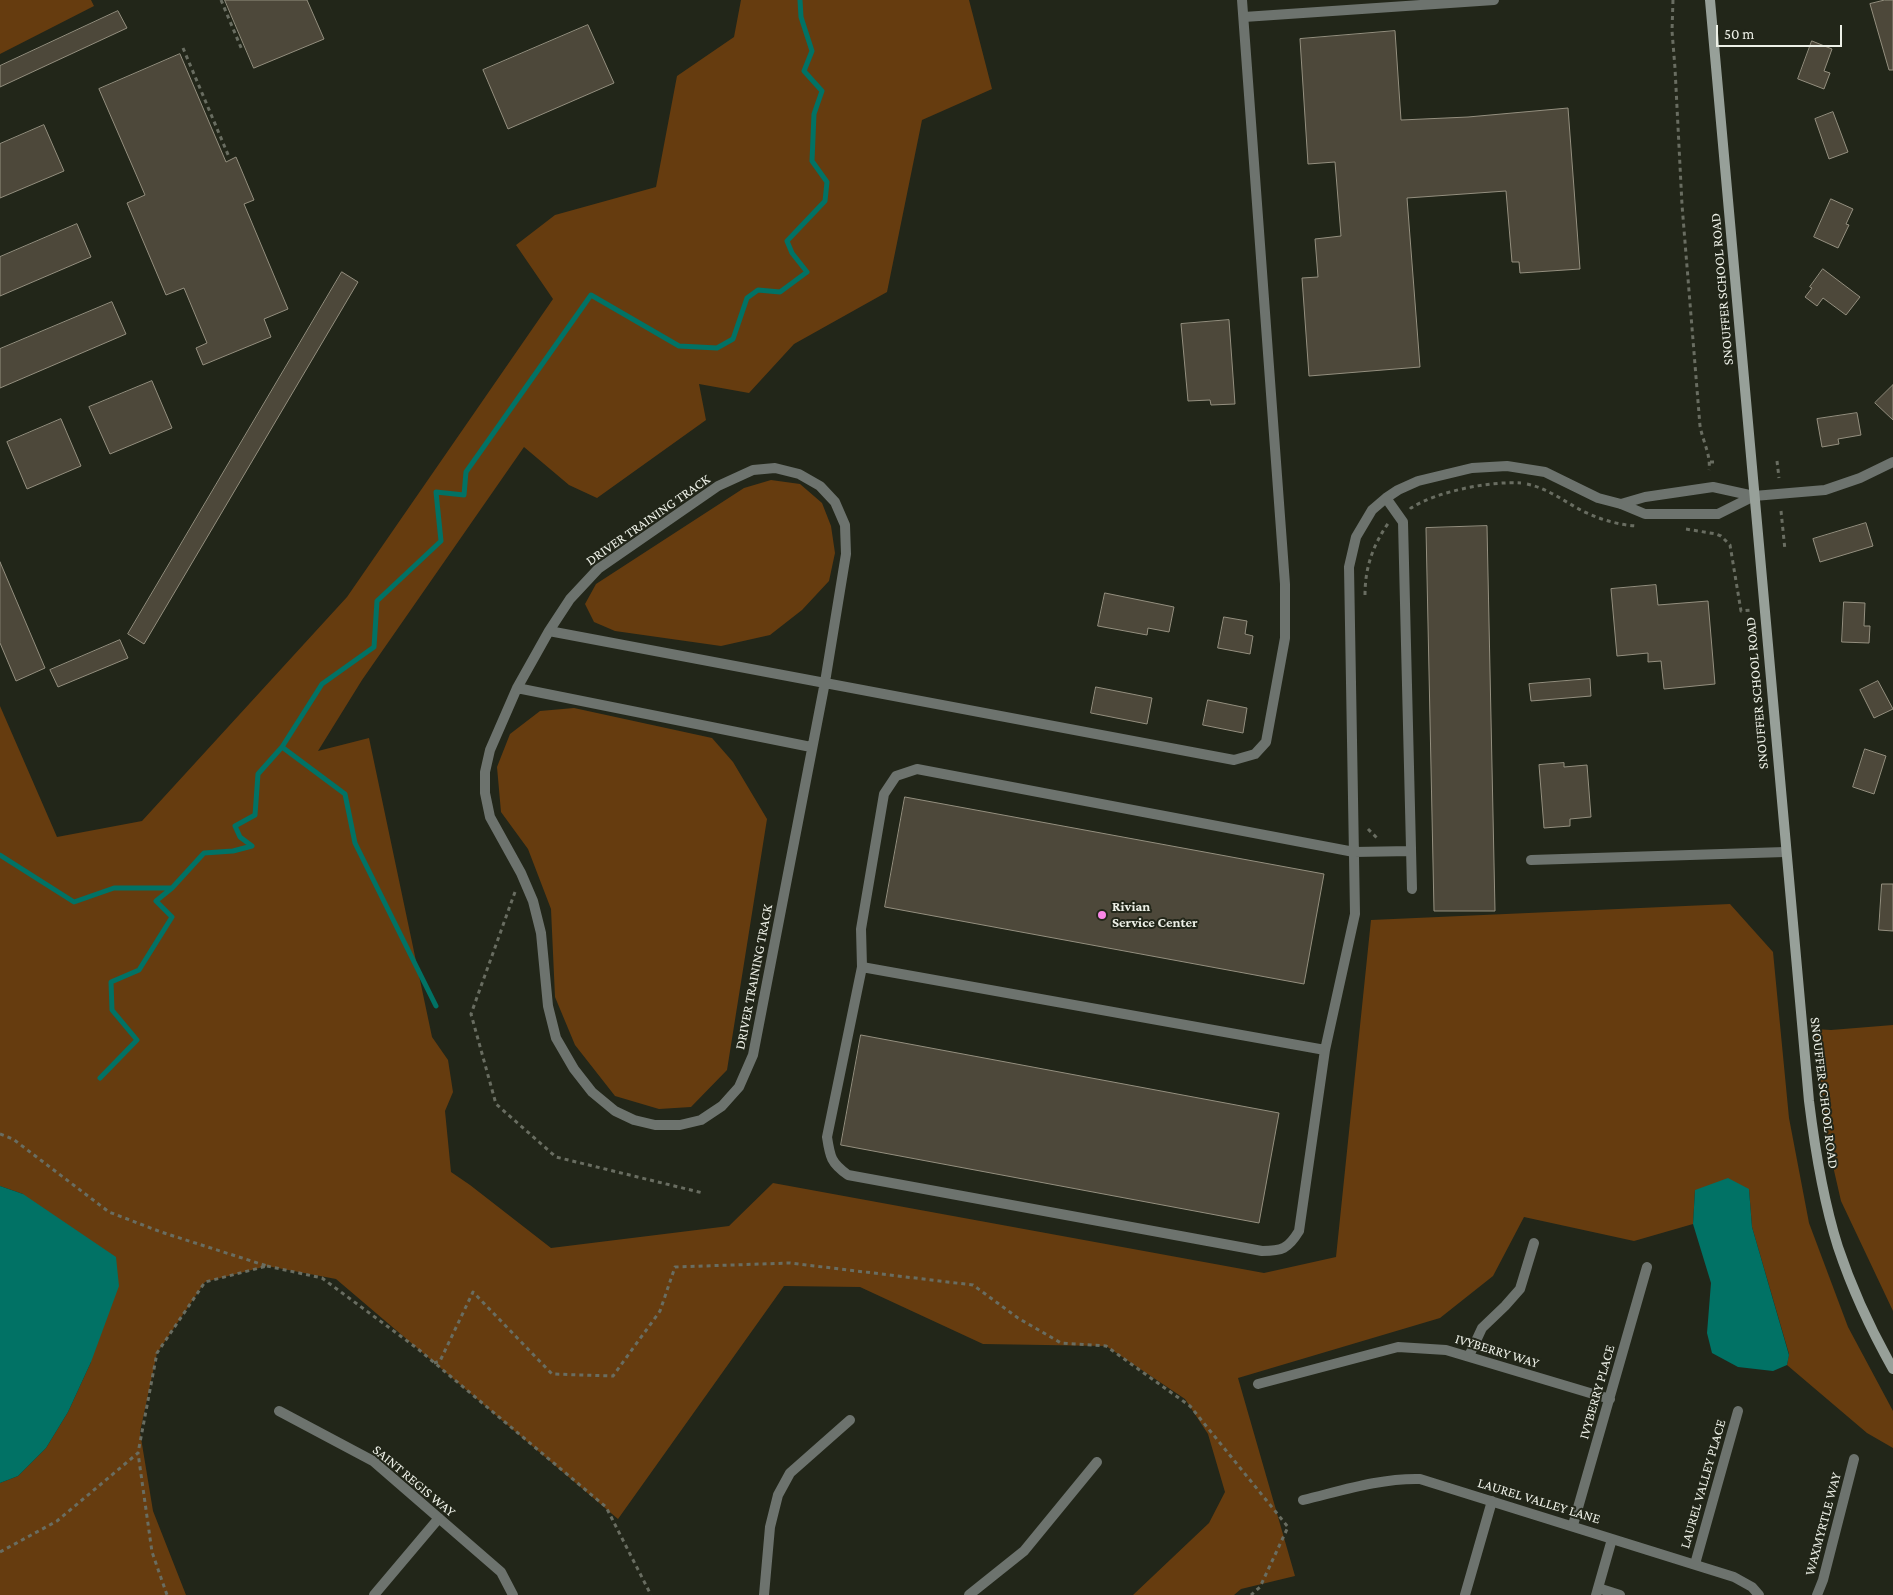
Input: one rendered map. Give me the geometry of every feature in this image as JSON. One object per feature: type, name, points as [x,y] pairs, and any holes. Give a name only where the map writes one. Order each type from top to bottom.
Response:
[{"type":"main road","name":"SNOUFFER SCHOOL ROAD","points":[[1710,0],[1785,852],[1809,1101],[1820,1176],[1839,1248],[1867,1321],[1893,1369]]},
{"type":"street","points":[[549,631],[1234,760],[1255,754],[1266,742],[1285,638],[1285,584],[1242,0]]},
{"type":"street","points":[[1244,17],[1494,0]]},
{"type":"street","points":[[1621,504],[1645,498],[1713,487],[1754,496],[1825,490],[1860,478],[1893,462]]},
{"type":"street","points":[[1411,851],[1354,852],[917,769],[896,776],[884,794],[861,929],[862,967],[827,1137],[829,1154],[836,1166],[848,1175],[1262,1251],[1277,1251],[1290,1244],[1299,1231],[1325,1050],[1355,914],[1354,852],[1349,567],[1356,537],[1372,510],[1398,490],[1418,481],[1472,468],[1507,466],[1546,472],[1598,498],[1621,504],[1645,514],[1718,514],[1754,496]]},
{"type":"street","name":"DRIVER TRAINING TRACK","points":[[775,468],[799,474],[820,486],[836,502],[845,526],[846,554],[825,682],[753,1055],[739,1087],[722,1106],[700,1120],[680,1125],[655,1125],[634,1120],[615,1110],[592,1092],[574,1069],[556,1038],[548,1006],[541,933],[534,901],[490,817],[485,793],[485,772],[490,750],[517,688],[549,631],[570,599],[598,569],[718,486],[753,470],[775,468]]},
{"type":"street","points":[[1386,498],[1403,522],[1412,889]]},
{"type":"street","points":[[517,688],[811,747]]},
{"type":"street","points":[[1531,860],[1785,852]]},
{"type":"street","points":[[862,967],[1325,1050]]},
{"type":"street","points":[[1470,1356],[1482,1328],[1520,1289],[1534,1243]]},
{"type":"street","name":"IVYBERRY PLACE","points":[[1573,1525],[1647,1267]]},
{"type":"street","name":"IVYBERRY WAY","points":[[1258,1384],[1398,1347],[1446,1350],[1610,1399]]},
{"type":"street","name":"SAINT REGIS WAY","points":[[279,1411],[373,1461],[501,1572],[513,1595]]},
{"type":"street","name":"LAUREL VALLEY PLACE","points":[[1695,1564],[1738,1412]]},
{"type":"street","points":[[764,1595],[770,1527],[778,1495],[790,1473],[850,1420]]},
{"type":"street","name":"WAXMYRTLE WAY","points":[[1817,1595],[1854,1459]]},
{"type":"street","points":[[969,1595],[1024,1551],[1097,1462]]},
{"type":"street","name":"LAUREL VALLEY LANE","points":[[1303,1500],[1400,1478],[1420,1479],[1573,1525],[1734,1577],[1752,1587],[1759,1595]]},
{"type":"street","points":[[1464,1595],[1492,1501]]},
{"type":"street","points":[[374,1595],[438,1518]]},
{"type":"street","points":[[1612,1539],[1597,1592],[1620,1595]]},
{"type":"path","points":[[221,0],[242,50]]},
{"type":"path","points":[[1673,0],[1672,31],[1682,205],[1700,426],[1710,462],[1709,470]]},
{"type":"path","points":[[183,48],[229,156]]},
{"type":"path","points":[[1777,461],[1778,478]]},
{"type":"path","points":[[1710,462],[1718,462]]},
{"type":"path","points":[[1364,603],[1365,576],[1372,550],[1389,523],[1409,505],[1411,508],[1441,494],[1509,482],[1542,488],[1580,510],[1617,524],[1641,526]]},
{"type":"path","points":[[1781,511],[1785,550]]},
{"type":"path","points":[[1683,528],[1716,534],[1721,536],[1730,545],[1741,611],[1750,610]]},
{"type":"path","points":[[1366,824],[1373,836],[1385,840]]},
{"type":"path","points":[[521,873],[472,1014],[496,1104],[556,1157],[703,1193]]},
{"type":"path","points":[[0,1134],[13,1139],[109,1212],[161,1232],[267,1266],[322,1278],[434,1363],[606,1507],[651,1595]]},
{"type":"path","points":[[434,1363],[440,1361],[473,1292],[552,1374],[613,1376],[660,1311],[675,1267],[790,1263],[973,1285],[1018,1318],[1061,1343],[1106,1346],[1190,1406],[1288,1528],[1260,1587],[1251,1595]]},
{"type":"path","points":[[167,1595],[152,1552],[138,1453],[156,1353],[205,1282],[267,1266]]},
{"type":"path","points":[[0,1552],[57,1521],[138,1453]]},
{"type":"shaded area","points":[[0,0],[91,0],[94,6],[0,54]]},
{"type":"shaded area","points":[[741,0],[969,0],[992,89],[922,120],[887,292],[794,344],[749,393],[699,384],[706,420],[597,498],[569,485],[524,447],[362,680],[318,751],[369,738],[432,1037],[448,1060],[453,1092],[445,1111],[451,1172],[551,1248],[729,1226],[773,1183],[1264,1273],[1336,1257],[1371,920],[1730,904],[1773,952],[1789,1118],[1809,1223],[1848,1327],[1893,1411],[1893,1448],[1867,1433],[1787,1365],[1789,1354],[1752,1227],[1749,1189],[1695,1190],[1693,1224],[1634,1241],[1524,1217],[1493,1276],[1440,1318],[1238,1378],[1295,1576],[1241,1589],[1234,1595],[1133,1595],[1209,1523],[1225,1492],[1208,1434],[1185,1399],[1106,1346],[983,1344],[860,1287],[784,1286],[618,1519],[336,1279],[267,1266],[205,1282],[157,1353],[140,1432],[153,1511],[186,1595],[0,1595],[0,1483],[18,1476],[46,1448],[68,1412],[91,1362],[23,1194],[0,1186],[0,706],[57,837],[142,821],[347,597],[553,299],[516,245],[555,215],[656,187],[677,76],[734,37]]},
{"type":"shaded area","points":[[771,480],[800,484],[822,503],[831,526],[835,553],[829,581],[802,610],[770,635],[721,646],[615,631],[594,622],[585,604],[596,584],[744,488]]},
{"type":"shaded area","points":[[574,708],[712,738],[733,762],[767,819],[727,1070],[691,1107],[659,1109],[615,1096],[575,1045],[555,997],[551,909],[528,849],[501,812],[497,767],[510,734],[540,711]]},
{"type":"shaded area","points":[[1893,1025],[1893,1311],[1841,1201],[1827,1140],[1815,1029],[1831,1030]]},
{"type":"water","points":[[1728,1178],[1749,1189],[1752,1227],[1789,1355],[1787,1365],[1773,1371],[1738,1367],[1712,1353],[1707,1333],[1711,1283],[1693,1224],[1695,1190]]},
{"type":"water","points":[[0,1186],[23,1194],[116,1257],[119,1286],[91,1362],[68,1412],[46,1448],[18,1476],[0,1483]]},
{"type":"building","points":[[225,0],[307,0],[324,39],[254,68]]},
{"type":"building","points":[[1893,0],[1893,70],[1889,70],[1870,4]]},
{"type":"building","points":[[118,11],[127,28],[0,87],[0,66]]},
{"type":"building","points":[[588,25],[614,83],[508,129],[483,70]]},
{"type":"building","points":[[1395,31],[1401,120],[1468,117],[1568,108],[1580,269],[1520,273],[1519,262],[1512,262],[1506,191],[1407,198],[1420,367],[1309,376],[1302,278],[1318,277],[1315,239],[1341,236],[1335,162],[1308,164],[1300,39]]},
{"type":"building","points":[[1812,41],[1832,49],[1824,71],[1830,73],[1824,89],[1798,79]]},
{"type":"building","points":[[180,54],[226,162],[236,157],[254,200],[244,204],[288,309],[264,319],[271,337],[203,365],[196,348],[207,343],[184,288],[166,295],[127,203],[145,195],[99,89]]},
{"type":"building","points":[[1833,112],[1848,152],[1829,159],[1815,119]]},
{"type":"building","points":[[44,125],[64,171],[0,198],[0,144]]},
{"type":"building","points":[[1831,199],[1853,209],[1846,224],[1849,225],[1838,248],[1814,237]]},
{"type":"building","points":[[77,224],[91,257],[0,296],[0,257]]},
{"type":"building","points":[[1823,269],[1860,297],[1846,315],[1823,298],[1817,306],[1805,297]]},
{"type":"building","points":[[342,272],[358,282],[144,644],[128,634]]},
{"type":"building","points":[[112,302],[126,334],[0,388],[0,349]]},
{"type":"building","points":[[1229,320],[1235,404],[1211,405],[1210,400],[1188,401],[1181,324]]},
{"type":"building","points":[[152,381],[172,428],[110,454],[89,407]]},
{"type":"building","points":[[1893,385],[1893,420],[1875,403]]},
{"type":"building","points":[[1857,413],[1861,435],[1838,439],[1839,444],[1822,447],[1817,419]]},
{"type":"building","points":[[61,419],[81,466],[27,489],[7,442]]},
{"type":"building","points":[[1866,523],[1873,546],[1820,562],[1813,539]]},
{"type":"building","points":[[1487,526],[1495,911],[1434,911],[1426,528]]},
{"type":"building","points":[[0,562],[45,668],[16,681],[0,643]]},
{"type":"building","points":[[1656,585],[1658,605],[1708,601],[1715,684],[1664,689],[1661,661],[1648,662],[1648,653],[1617,656],[1611,589]]},
{"type":"building","points":[[1105,593],[1174,607],[1169,632],[1148,628],[1147,635],[1098,626]]},
{"type":"building","points":[[1844,602],[1865,603],[1864,626],[1870,626],[1869,643],[1842,642]]},
{"type":"building","points":[[1224,617],[1247,621],[1245,634],[1253,636],[1250,654],[1218,648]]},
{"type":"building","points":[[120,640],[128,658],[58,687],[50,670]]},
{"type":"building","points":[[1590,679],[1591,696],[1531,701],[1529,684]]},
{"type":"building","points":[[1878,681],[1893,709],[1874,718],[1860,690]]},
{"type":"building","points":[[1096,687],[1152,698],[1147,724],[1091,713]]},
{"type":"building","points":[[1208,700],[1247,708],[1243,733],[1203,725]]},
{"type":"building","points":[[1865,749],[1886,756],[1874,794],[1853,787]]},
{"type":"building","points":[[1564,763],[1564,767],[1587,765],[1591,817],[1570,819],[1570,826],[1544,828],[1539,765]]},
{"type":"building","points":[[905,797],[1324,874],[1304,984],[885,907]]},
{"type":"building","points":[[1882,884],[1893,884],[1893,931],[1879,930]]},
{"type":"building","points":[[861,1035],[1279,1113],[1259,1223],[841,1145]]},
{"type":"waterway","points":[[0,855],[74,902],[114,888],[172,888],[204,853],[233,851],[252,846],[240,837],[235,826],[255,815],[258,774],[282,747],[322,684],[374,647],[377,601],[441,541],[436,492],[464,495],[466,472],[591,295],[679,346],[717,348],[733,339],[747,298],[758,290],[780,292],[807,272],[792,253],[787,241],[825,201],[827,182],[812,161],[814,114],[822,91],[804,71],[812,51],[801,17],[800,0]]},
{"type":"waterway","points":[[282,747],[345,794],[355,843],[436,1006]]},
{"type":"waterway","points":[[100,1078],[137,1040],[112,1010],[111,982],[139,970],[172,917],[156,901],[172,888]]},
{"type":"place","name":"Rivian Service Center","points":[[1102,915]]}]
